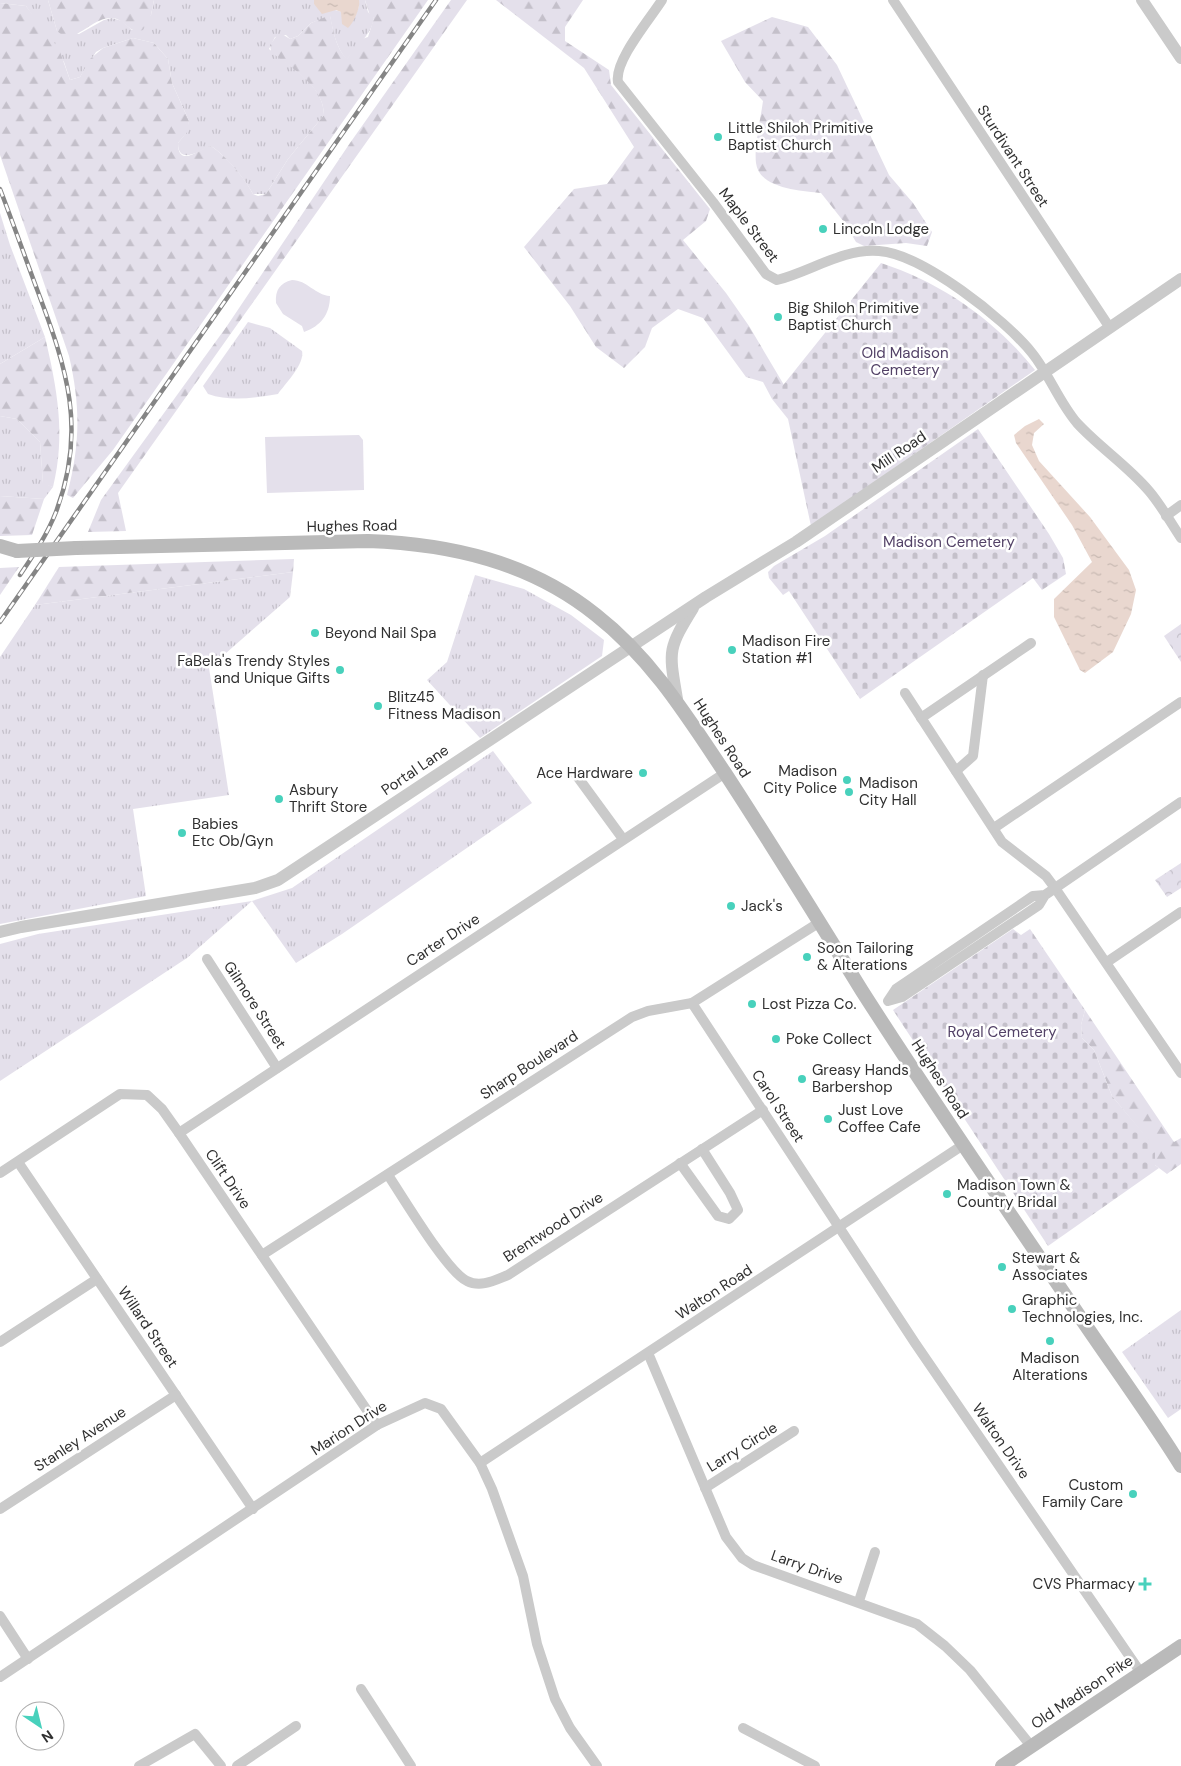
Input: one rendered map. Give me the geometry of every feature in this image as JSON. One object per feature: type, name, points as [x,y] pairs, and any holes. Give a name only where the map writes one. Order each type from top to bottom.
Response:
[{"type":"main road","name":"Hughes Road","points":[[0,555],[17,551],[76,548],[368,540],[407,542],[458,550],[486,557],[548,584],[596,614],[631,646],[677,699],[875,1010],[963,1144],[1181,1466]]},
{"type":"main road","name":"Hughes Road","points":[[0,546],[17,551]]},
{"type":"main road","name":"Old Madison Pike","points":[[1002,1766],[1181,1646]]},
{"type":"street","name":"Maple Street","points":[[662,0],[624,58],[617,75],[618,82],[714,202],[766,274],[777,280],[862,252],[879,251],[902,257],[920,265],[985,308],[1031,352],[1046,372]]},
{"type":"street","name":"Sturdivant Street","points":[[893,0],[1110,328]]},
{"type":"street","points":[[1142,0],[1181,58]]},
{"type":"street","name":"Mill Road","points":[[631,646],[696,603],[796,542],[1181,279]]},
{"type":"street","points":[[1046,372],[1077,422],[1149,491],[1181,538]]},
{"type":"street","points":[[1166,516],[1181,505]]},
{"type":"street","points":[[677,699],[671,652],[674,639],[696,603]]},
{"type":"street","points":[[921,718],[1031,643]]},
{"type":"street","name":"Portal Lane","points":[[0,932],[255,888],[278,880],[631,646]]},
{"type":"street","points":[[956,771],[973,756],[984,675]]},
{"type":"street","points":[[904,693],[1002,842],[1046,876],[1107,962],[1181,1073]]},
{"type":"street","points":[[994,828],[1181,702]]},
{"type":"street","points":[[574,772],[623,840]]},
{"type":"street","name":"Carter Drive","points":[[179,1133],[725,773]]},
{"type":"street","points":[[875,1010],[888,1001],[896,989],[984,936],[1034,896],[1044,895],[1055,888],[1181,802]]},
{"type":"street","points":[[1107,962],[1181,912]]},
{"type":"street","name":"Sharp Boulevard","points":[[262,1255],[632,1017],[648,1011],[692,1003],[820,922]]},
{"type":"street","name":"Gilmore Street","points":[[207,960],[278,1068]]},
{"type":"street","name":"Carol Street","points":[[692,1003],[840,1225]]},
{"type":"street","name":"Clift Drive","points":[[0,1173],[120,1094],[146,1095],[162,1109],[179,1133],[377,1425]]},
{"type":"street","name":"Brentwood Drive","points":[[388,1175],[451,1268],[467,1281],[485,1284],[508,1275],[763,1110]]},
{"type":"street","name":"Walton Road","points":[[480,1462],[963,1144]]},
{"type":"street","points":[[680,1163],[718,1216],[729,1219],[738,1210],[730,1193],[702,1149]]},
{"type":"street","name":"Willard Street","points":[[18,1162],[253,1510]]},
{"type":"street","name":"Walton Drive","points":[[840,1225],[915,1343],[1140,1673]]},
{"type":"street","points":[[0,1342],[97,1279]]},
{"type":"street","name":"Larry Drive","points":[[648,1353],[726,1537],[742,1558],[753,1565],[917,1624],[945,1646],[970,1670],[1031,1746]]},
{"type":"street","name":"Stanley Avenue","points":[[0,1509],[176,1395]]},
{"type":"street","name":"Marion Drive","points":[[0,1678],[377,1425],[425,1403],[441,1409],[480,1462],[492,1489],[523,1576],[537,1644],[554,1699],[570,1728],[597,1766]]},
{"type":"street","name":"Larry Circle","points":[[705,1488],[794,1431]]},
{"type":"street","points":[[859,1602],[875,1552]]},
{"type":"street","points":[[0,1616],[28,1659]]},
{"type":"street","points":[[361,1689],[411,1766]]},
{"type":"street","points":[[237,1766],[296,1726]]},
{"type":"street","points":[[743,1728],[815,1766]]},
{"type":"street","points":[[139,1766],[195,1734],[221,1766]]},
{"type":"green space","points":[[0,0],[48,0],[57,31],[79,34],[104,20],[112,18],[122,21],[132,30],[151,15],[154,0],[314,0],[314,4],[342,12],[342,24],[355,15],[359,0],[365,0],[368,12],[374,18],[367,35],[347,60],[338,45],[330,16],[311,23],[298,36],[290,39],[286,35],[275,37],[269,49],[312,85],[322,104],[324,115],[288,159],[266,194],[253,194],[235,168],[211,146],[191,155],[182,154],[179,150],[178,143],[186,133],[189,121],[172,83],[168,59],[154,43],[133,38],[103,48],[96,52],[80,77],[70,80],[64,62],[26,6],[0,3]]},
{"type":"green space","points":[[48,0],[154,0],[151,15],[143,30],[134,30],[117,19],[106,18],[66,38],[57,31]]},
{"type":"green space","points":[[365,0],[428,0],[113,450],[73,498],[67,495],[77,442],[76,392],[69,356],[0,155],[0,3],[26,6],[59,49],[70,80],[80,77],[90,59],[103,48],[133,38],[154,43],[168,59],[172,83],[189,121],[188,131],[178,143],[179,151],[182,155],[186,156],[211,146],[229,161],[253,194],[258,196],[266,194],[288,159],[324,115],[323,105],[313,87],[297,71],[271,52],[270,45],[278,34],[282,34],[290,39],[298,36],[311,23],[330,15],[338,45],[347,59],[358,43],[368,37],[374,18],[370,16]]},
{"type":"green space","points":[[451,0],[467,0],[118,493],[126,531],[88,532],[101,500],[227,326],[350,143]]},
{"type":"green space","points":[[496,0],[583,0],[565,27],[565,41],[609,70],[611,85],[710,209],[706,221],[683,240],[726,293],[749,326],[784,385],[772,399],[763,382],[746,377],[703,318],[678,309],[652,328],[645,347],[624,368],[596,347],[570,306],[524,247],[574,189],[607,184],[634,147],[584,68]]},
{"type":"green space","points":[[772,17],[808,27],[837,65],[889,175],[913,203],[932,232],[927,246],[906,243],[864,246],[856,242],[844,222],[821,193],[783,187],[765,178],[759,172],[756,163],[756,149],[763,101],[745,82],[721,41]]},
{"type":"green space","points":[[0,213],[10,245],[45,337],[0,364]]},
{"type":"green space","name":"Old Madison Cemetery","points":[[881,263],[925,281],[966,305],[1003,335],[1035,370],[811,526],[788,419],[772,399]]},
{"type":"green space","points":[[292,280],[302,282],[320,293],[330,296],[326,314],[320,323],[304,332],[302,326],[283,314],[276,303],[276,294],[279,288],[284,283]]},
{"type":"green space","points":[[248,322],[270,328],[302,351],[298,368],[278,394],[234,399],[208,394],[203,386]]},
{"type":"green space","points":[[45,337],[56,393],[59,430],[57,468],[53,487],[43,484],[40,442],[17,419],[0,416],[0,364]]},
{"type":"green space","points":[[0,416],[17,419],[40,442],[43,483],[53,487],[44,499],[0,496]]},
{"type":"green space","name":"Madison Cemetery","points":[[978,429],[1049,534],[1063,558],[1066,574],[1042,590],[1033,578],[860,699],[789,591],[783,595],[769,578],[768,572],[774,566],[825,536]]},
{"type":"green space","points":[[359,435],[363,440],[364,490],[267,493],[265,437]]},
{"type":"green space","points":[[0,496],[44,499],[32,535],[0,536]]},
{"type":"green space","points":[[294,559],[293,572],[35,605],[59,567]]},
{"type":"green space","points":[[19,567],[0,595],[0,568]]},
{"type":"green space","points":[[293,572],[290,597],[209,668],[229,795],[133,809],[146,896],[0,924],[0,657],[35,605]]},
{"type":"green space","points":[[475,575],[524,589],[571,615],[604,640],[602,656],[480,738],[427,680],[447,662]]},
{"type":"green space","points":[[1181,624],[1181,662],[1164,636]]},
{"type":"green space","points":[[493,751],[532,803],[342,934],[296,963],[252,901],[292,888]]},
{"type":"green space","points":[[1181,863],[1181,888],[1167,897],[1155,880]]},
{"type":"green space","points":[[252,901],[187,958],[0,1081],[0,944],[38,934]]},
{"type":"green space","name":"Royal Cemetery","points":[[1013,929],[1021,935],[1030,929],[1085,1010],[1081,1025],[1082,1038],[1094,1050],[1112,1096],[1155,1147],[1155,1165],[1159,1168],[1048,1246],[893,1010]]},
{"type":"green space","points":[[1085,1010],[1174,1142],[1181,1138],[1181,1164],[1167,1174],[1155,1165],[1154,1147],[1112,1096],[1094,1050],[1082,1038],[1081,1025]]},
{"type":"green space","points":[[1181,1310],[1181,1409],[1168,1418],[1122,1352]]},
{"type":"water","points":[[314,0],[359,0],[359,7],[348,28],[342,24],[341,12],[336,10],[322,14],[314,4]]},
{"type":"water","points":[[1039,419],[1044,424],[1034,433],[1032,445],[1039,461],[1090,517],[1129,570],[1136,590],[1131,614],[1113,652],[1085,673],[1080,670],[1054,617],[1054,599],[1092,562],[1072,525],[1016,443],[1014,435],[1025,426]]},
{"type":"railway","points":[[0,622],[436,0]]},
{"type":"railway","points":[[0,189],[57,347],[70,400],[72,427],[65,482],[56,512],[44,537],[20,575]]},
{"type":"place","name":"Little Shiloh Primitive Baptist Church","points":[[718,137]]},
{"type":"place","name":"Lincoln Lodge","points":[[823,229]]},
{"type":"place","name":"Big Shiloh Primitive Baptist Church","points":[[778,317]]},
{"type":"place","name":"Beyond Nail Spa","points":[[315,633]]},
{"type":"place","name":"Madison Fire Station #1","points":[[732,650]]},
{"type":"place","name":"FaBela's Trendy Styles and Unique Gifts","points":[[340,670]]},
{"type":"place","name":"Blitz45 Fitness Madison","points":[[378,706]]},
{"type":"place","name":"Ace Hardware","points":[[643,773]]},
{"type":"place","name":"Madison City Police","points":[[847,780]]},
{"type":"place","name":"Madison City Hall","points":[[849,792]]},
{"type":"place","name":"Asbury Thrift Store","points":[[279,799]]},
{"type":"place","name":"Babies Etc Ob/Gyn","points":[[182,833]]},
{"type":"place","name":"Jack's","points":[[731,906]]},
{"type":"place","name":"Soon Tailoring & Alterations","points":[[807,957]]},
{"type":"place","name":"Lost Pizza Co.","points":[[752,1004]]},
{"type":"place","name":"Poke Collect","points":[[776,1039]]},
{"type":"place","name":"Greasy Hands Barbershop","points":[[802,1079]]},
{"type":"place","name":"Just Love Coffee Cafe","points":[[828,1119]]},
{"type":"place","name":"Madison Town & Country Bridal","points":[[947,1194]]},
{"type":"place","name":"Stewart & Associates","points":[[1002,1267]]},
{"type":"place","name":"Graphic Technologies, Inc.","points":[[1012,1309]]},
{"type":"place","name":"Madison Alterations","points":[[1050,1341]]},
{"type":"place","name":"Custom Family Care","points":[[1133,1494]]},
{"type":"place","name":"CVS Pharmacy","points":[[1145,1584]]}]
